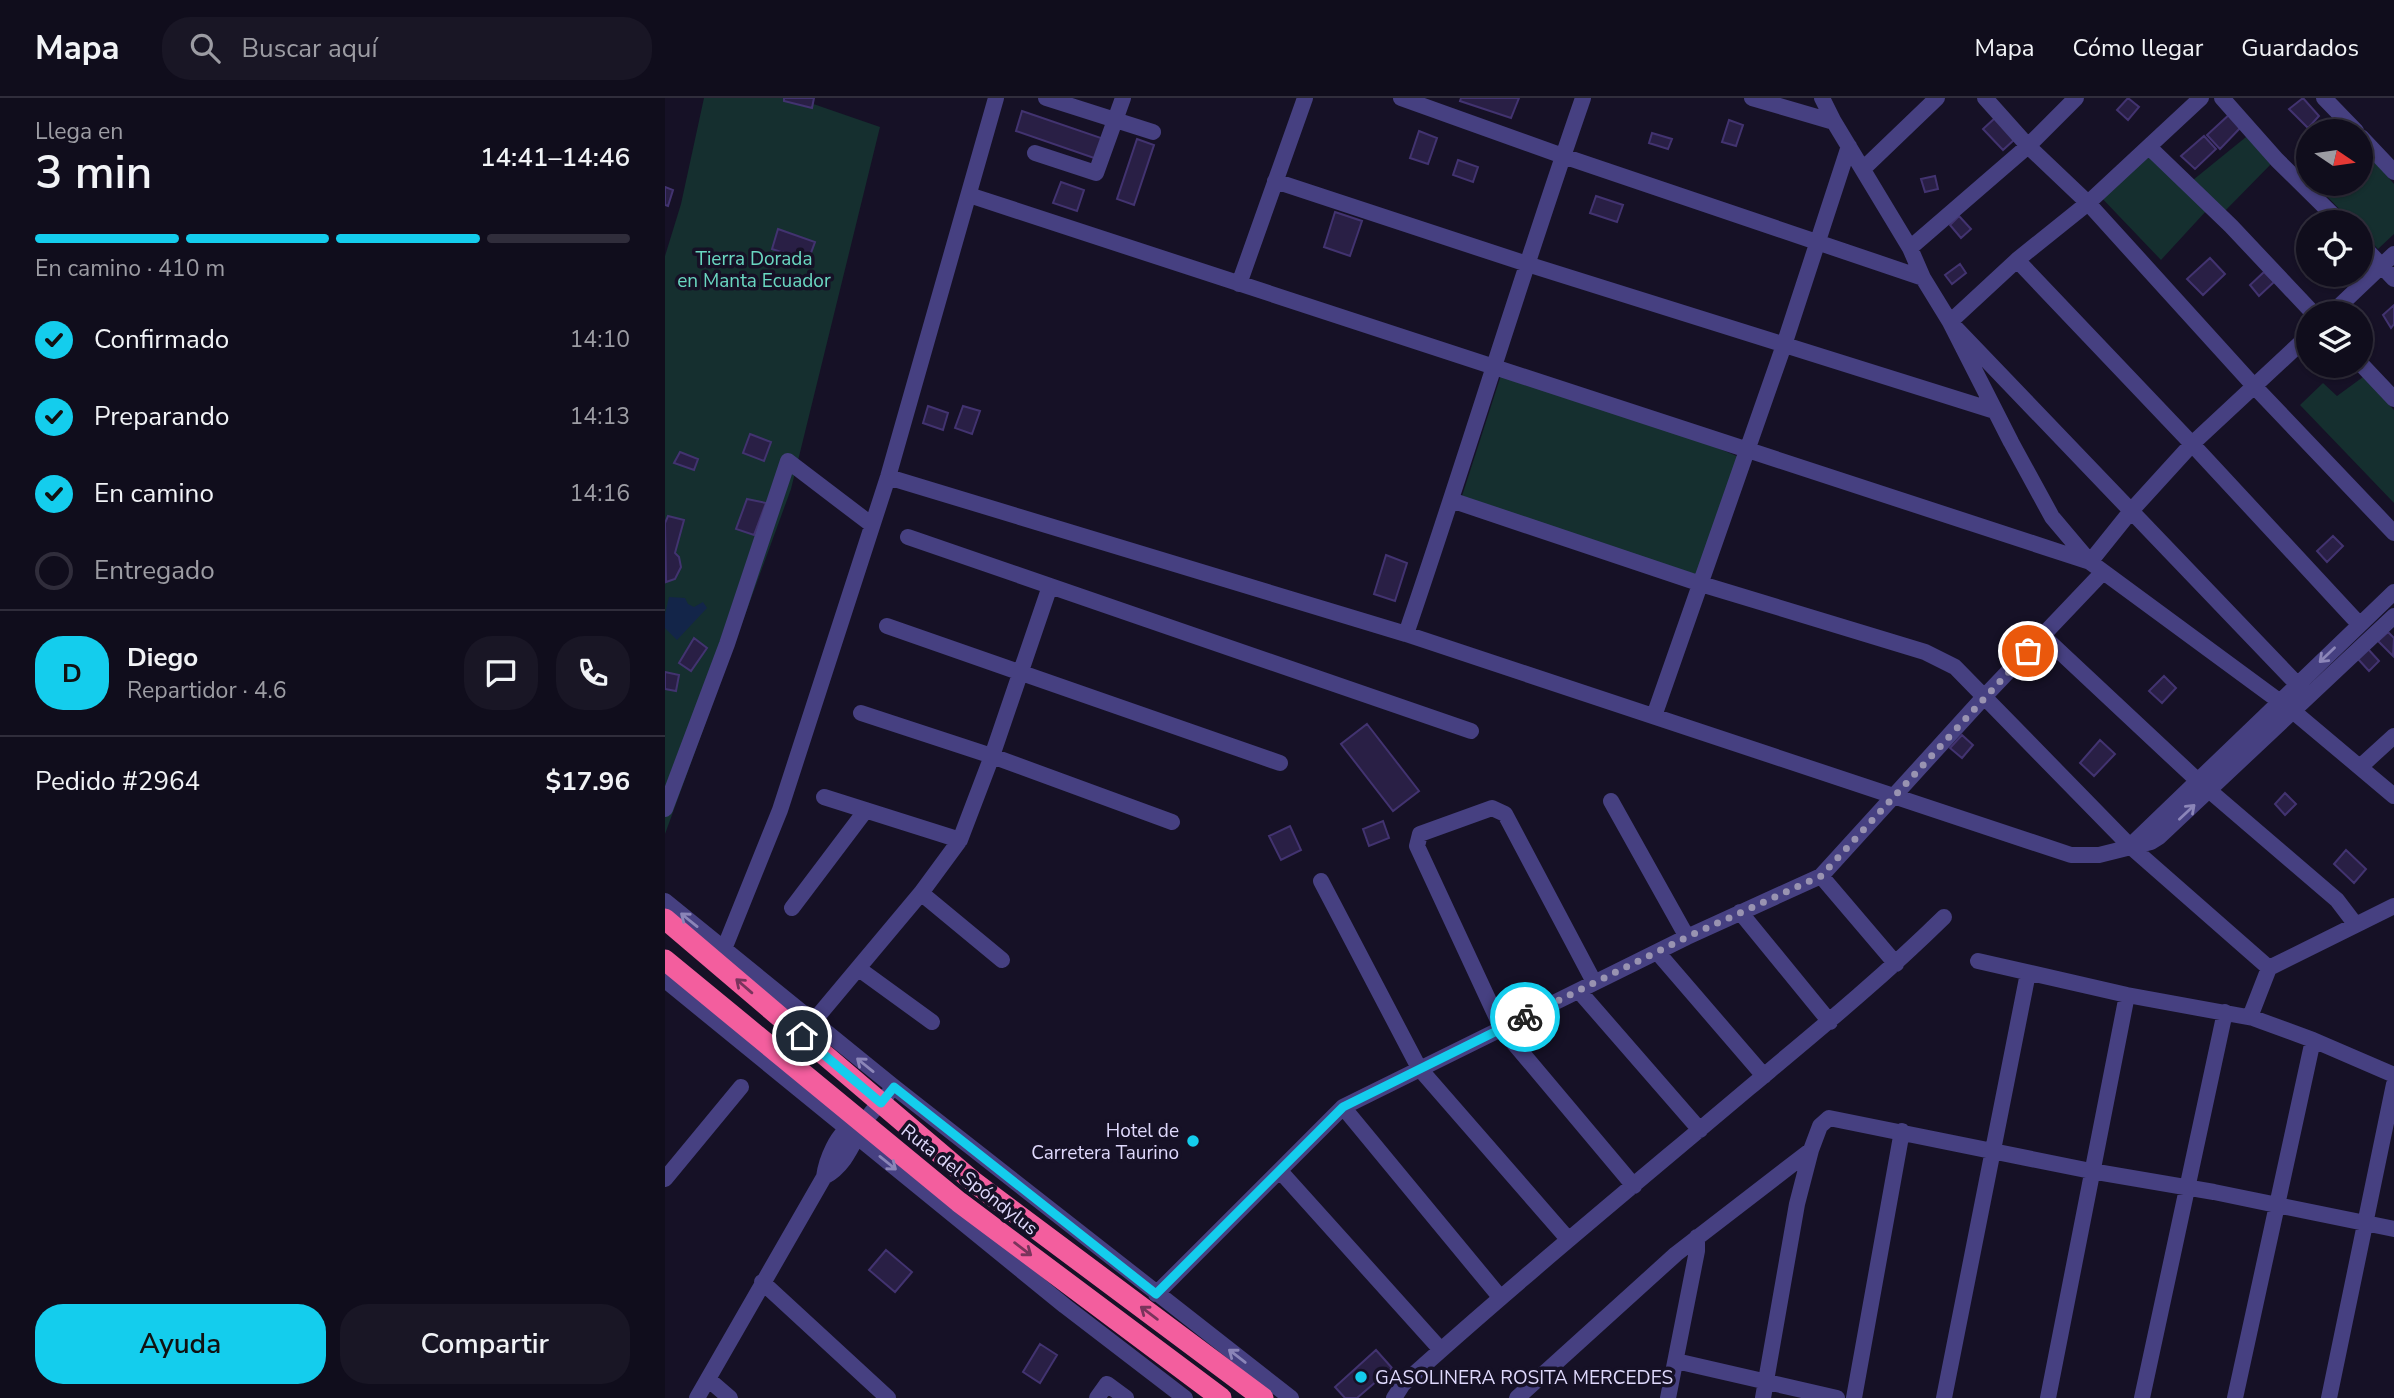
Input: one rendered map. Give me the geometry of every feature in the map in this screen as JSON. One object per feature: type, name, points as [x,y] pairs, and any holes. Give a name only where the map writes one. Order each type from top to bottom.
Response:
[{"type":"highway","name":"Ruta del Spóndylus","points":[[665,919],[887,1095],[975,1183],[1263,1398]]},
{"type":"highway","name":"Ruta del Spóndylus","points":[[665,960],[856,1130],[959,1202],[1221,1398]]},
{"type":"street","points":[[724,948],[780,810],[888,477],[996,98]]},
{"type":"street","points":[[1046,98],[1153,132]]},
{"type":"street","points":[[1035,153],[1096,173],[1123,98]]},
{"type":"street","points":[[1239,284],[1305,98]]},
{"type":"street","points":[[1401,98],[1923,278]]},
{"type":"street","points":[[1406,634],[1492,366],[1583,98]]},
{"type":"street","points":[[1752,98],[1834,122]]},
{"type":"street","points":[[1822,98],[1910,248],[1923,278],[1950,322],[2052,517],[2096,567],[2287,707],[2394,796]]},
{"type":"street","points":[[1863,169],[1937,98]]},
{"type":"street","points":[[1985,98],[2028,146],[2088,203],[2254,386],[2394,533]]},
{"type":"street","points":[[1910,248],[2028,146],[2076,98]]},
{"type":"street","points":[[1950,322],[2017,260],[2088,203],[2201,98]]},
{"type":"street","points":[[2222,98],[2277,160],[2328,210]]},
{"type":"street","points":[[2324,98],[2344,119]]},
{"type":"street","points":[[1654,716],[1784,345],[1849,146]]},
{"type":"street","points":[[2149,147],[2231,226],[2302,301]]},
{"type":"street","points":[[2373,149],[2394,172]]},
{"type":"street","points":[[1275,181],[1527,264],[1995,411]]},
{"type":"street","points":[[969,195],[2096,567]]},
{"type":"street","points":[[2344,301],[2394,254]]},
{"type":"street","points":[[2373,257],[2394,279]]},
{"type":"street","points":[[2017,260],[2359,624]]},
{"type":"street","points":[[1950,322],[2297,684]]},
{"type":"street","points":[[1156,1294],[1343,1107],[1687,937],[1821,876],[2042,635],[2096,567],[2131,511],[2192,444],[2296,347]]},
{"type":"street","points":[[2373,376],[2394,398]]},
{"type":"street","points":[[665,809],[727,644],[788,461],[872,525]]},
{"type":"street","points":[[888,477],[1406,634],[2071,855],[2099,855],[2159,838],[2204,785],[2287,707],[2394,616]]},
{"type":"street","points":[[1451,500],[1701,584],[1925,652],[1955,667],[2130,846],[2269,968]]},
{"type":"street","points":[[908,537],[1471,731]]},
{"type":"street","points":[[813,1022],[921,893],[960,840],[992,756],[1050,586]]},
{"type":"street","points":[[2287,707],[2297,684],[2394,592]]},
{"type":"street","points":[[887,626],[1280,763]]},
{"type":"street","points":[[2042,635],[2204,785],[2337,900],[2356,925]]},
{"type":"street","points":[[861,713],[992,756],[1171,822]]},
{"type":"street","points":[[2360,768],[2394,736]]},
{"type":"street","points":[[824,797],[960,840]]},
{"type":"street","points":[[1611,801],[1687,937]]},
{"type":"street","points":[[1594,982],[1505,814],[1492,808],[1420,834],[1417,846],[1501,1029],[1634,1186]]},
{"type":"street","points":[[792,908],[866,810]]},
{"type":"street","points":[[1821,876],[1896,964]]},
{"type":"street","points":[[1321,881],[1419,1068],[1568,1239]]},
{"type":"street","points":[[921,893],[1002,960]]},
{"type":"street","points":[[665,901],[813,1022],[887,1095],[1156,1294],[1288,1397]]},
{"type":"street","points":[[2250,1017],[2269,968],[2394,906]]},
{"type":"street","points":[[1740,912],[1830,1022]]},
{"type":"street","points":[[1394,1398],[1403,1384],[1500,1297],[1830,1022],[1944,917]]},
{"type":"street","points":[[1658,953],[1764,1076]]},
{"type":"street","points":[[1978,961],[2127,995],[2250,1017],[2313,1040],[2394,1075]]},
{"type":"street","points":[[859,969],[932,1022]]},
{"type":"street","points":[[1944,1398],[2028,973]]},
{"type":"street","points":[[665,980],[856,1130],[1065,1306],[1185,1398]]},
{"type":"street","points":[[1579,991],[1700,1130]]},
{"type":"street","points":[[2048,1398],[2127,995]]},
{"type":"street","points":[[2142,1398],[2225,1012]]},
{"type":"street","points":[[2235,1398],[2313,1040]]},
{"type":"street","points":[[2329,1398],[2394,1084]]},
{"type":"street","points":[[665,1179],[741,1087]]},
{"type":"street","points":[[697,1398],[824,1177],[837,1170],[856,1130],[887,1095]]},
{"type":"street","points":[[1343,1107],[1500,1297]]},
{"type":"street","points":[[1765,1390],[1797,1205],[1811,1150],[1820,1126],[1829,1118],[2091,1171],[2276,1204],[2394,1230]]},
{"type":"street","points":[[1854,1398],[1902,1131]]},
{"type":"street","points":[[1517,1398],[1697,1237],[1811,1150]]},
{"type":"street","points":[[1280,1171],[1441,1350]]},
{"type":"street","points":[[1668,1398],[1697,1251],[1697,1237]]},
{"type":"street","points":[[762,1282],[888,1398]]},
{"type":"street","points":[[1676,1361],[1765,1390],[1837,1398]]},
{"type":"street","points":[[708,1379],[730,1398]]},
{"type":"street","points":[[1097,1398],[1107,1384],[1126,1398]]},
{"type":"green space","name":"Tierra Dorada en Manta Ecuador","points":[[704,98],[796,98],[880,127],[791,489],[665,834],[665,256],[681,204]]},
{"type":"green space","points":[[2246,137],[2273,162],[2222,214],[2193,180]]},
{"type":"green space","points":[[2148,149],[2207,210],[2161,260],[2097,193]]},
{"type":"green space","points":[[2373,160],[2394,184],[2394,234],[2378,249],[2373,244],[2373,210],[2340,210],[2327,196],[2373,196]]},
{"type":"green space","points":[[1502,372],[1682,433],[1739,457],[1696,576],[1462,496]]},
{"type":"green space","points":[[2364,378],[2394,410],[2394,503],[2300,405],[2323,383],[2337,396]]},
{"type":"water","points":[[669,597],[685,598],[688,604],[694,607],[703,602],[707,608],[677,640],[665,628]]},
{"type":"building","points":[[784,98],[814,98],[812,108],[784,101]]},
{"type":"building","points":[[1461,98],[1519,98],[1511,118],[1460,101]]},
{"type":"building","points":[[2128,98],[2139,107],[2128,120],[2117,110]]},
{"type":"building","points":[[2303,98],[2319,116],[2316,119],[2299,119],[2289,109]]},
{"type":"building","points":[[1022,111],[1104,139],[1097,159],[1016,131]]},
{"type":"building","points":[[2231,113],[2243,125],[2220,149],[2207,135]]},
{"type":"building","points":[[1995,118],[2015,139],[2003,150],[1983,129]]},
{"type":"building","points":[[1729,120],[1743,125],[1736,146],[1722,142]]},
{"type":"building","points":[[1419,131],[1437,138],[1428,164],[1410,158]]},
{"type":"building","points":[[1652,133],[1672,139],[1668,149],[1649,143]]},
{"type":"building","points":[[2204,136],[2216,149],[2195,169],[2181,156]]},
{"type":"building","points":[[1137,139],[1154,145],[1134,205],[1117,199]]},
{"type":"building","points":[[1458,160],[1478,167],[1473,182],[1453,175]]},
{"type":"building","points":[[1935,176],[1938,189],[1925,192],[1921,179]]},
{"type":"building","points":[[1061,182],[1084,190],[1077,211],[1053,203]]},
{"type":"building","points":[[665,187],[673,190],[668,206],[665,205]]},
{"type":"building","points":[[1596,196],[1623,205],[1617,222],[1590,213]]},
{"type":"building","points":[[1335,212],[1362,221],[1350,256],[1324,247]]},
{"type":"building","points":[[1959,216],[1971,229],[1961,238],[1950,225]]},
{"type":"building","points":[[778,229],[815,242],[808,261],[772,249]]},
{"type":"building","points":[[2210,258],[2225,274],[2203,295],[2187,279]]},
{"type":"building","points":[[1960,264],[1966,273],[1952,284],[1945,275]]},
{"type":"building","points":[[2264,272],[2274,282],[2259,296],[2250,285]]},
{"type":"building","points":[[2394,305],[2394,324],[2391,328],[2383,315]]},
{"type":"building","points":[[928,406],[948,413],[943,430],[923,423]]},
{"type":"building","points":[[963,406],[980,411],[972,434],[955,428]]},
{"type":"building","points":[[750,434],[771,442],[764,461],[743,453]]},
{"type":"building","points":[[680,452],[698,459],[694,470],[674,463]]},
{"type":"building","points":[[747,499],[766,503],[754,535],[736,529]]},
{"type":"building","points":[[668,516],[684,520],[675,553],[679,557],[681,567],[675,579],[666,582],[665,523]]},
{"type":"building","points":[[2333,536],[2343,546],[2327,562],[2317,551]]},
{"type":"building","points":[[1386,555],[1407,563],[1395,601],[1374,594]]},
{"type":"building","points":[[2388,632],[2394,638],[2393,656],[2378,641]]},
{"type":"building","points":[[694,638],[707,648],[691,671],[679,663]]},
{"type":"building","points":[[2368,649],[2379,661],[2369,671],[2358,659]]},
{"type":"building","points":[[665,672],[679,675],[676,691],[665,689]]},
{"type":"building","points":[[2164,676],[2176,688],[2162,703],[2149,691]]},
{"type":"building","points":[[1367,724],[1419,791],[1393,811],[1341,744]]},
{"type":"building","points":[[1962,735],[1973,745],[1962,758],[1950,748]]},
{"type":"building","points":[[2100,740],[2115,754],[2094,776],[2080,763]]},
{"type":"building","points":[[2285,793],[2296,804],[2285,815],[2275,804]]},
{"type":"building","points":[[1383,821],[1389,838],[1369,846],[1363,829]]},
{"type":"building","points":[[1290,826],[1301,850],[1281,860],[1269,836]]},
{"type":"building","points":[[2346,850],[2366,869],[2354,883],[2334,864]]},
{"type":"building","points":[[886,1250],[912,1272],[895,1292],[869,1270]]},
{"type":"building","points":[[1040,1344],[1057,1355],[1040,1383],[1023,1372]]},
{"type":"building","points":[[1376,1350],[1392,1368],[1357,1398],[1345,1398],[1335,1387]]},
{"type":"way so far","points":[[1525,1017],[1687,937],[1821,876],[2028,651]]},
{"type":"place","name":"Hotel de Carretera Taurino","points":[[1193,1141]]},
{"type":"place","name":"GASOLINERA ROSITA MERCEDES","points":[[1361,1377]]},
{"type":"route","points":[[802,1036],[881,1103],[894,1087],[1156,1294],[1343,1107],[1525,1017]]}]
